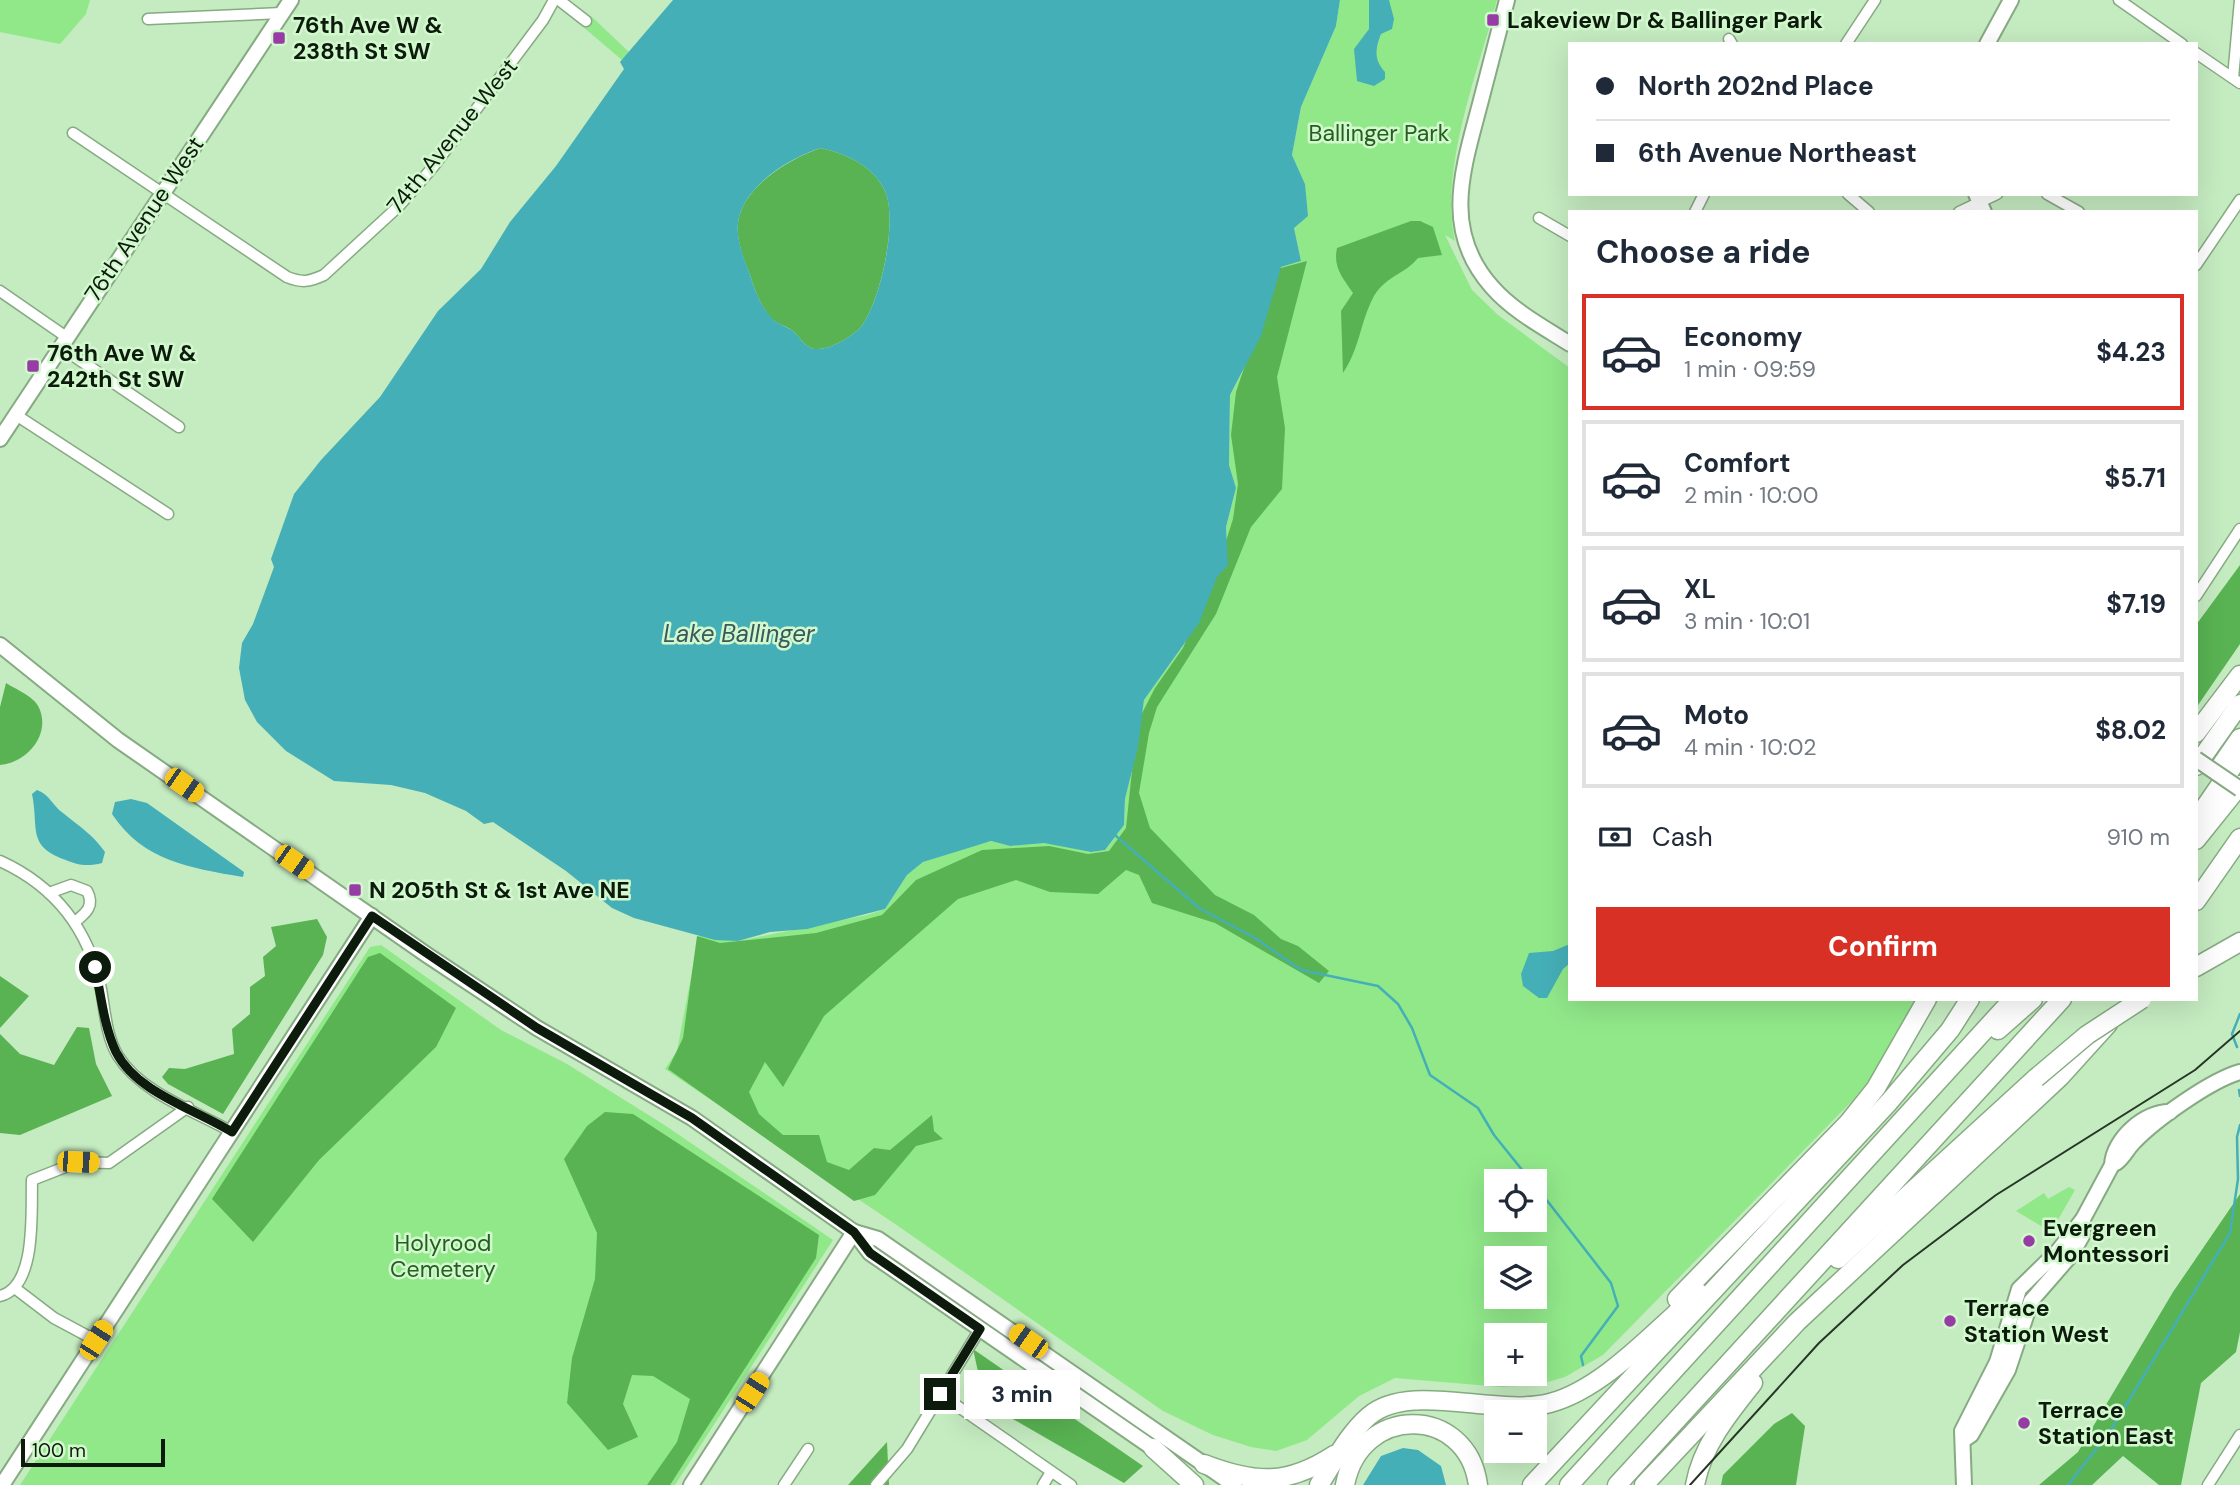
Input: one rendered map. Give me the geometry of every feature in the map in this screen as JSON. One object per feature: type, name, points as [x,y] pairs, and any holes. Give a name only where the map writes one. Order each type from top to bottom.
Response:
[{"type":"highway","points":[[2198,730],[2240,675]]},
{"type":"highway","points":[[2198,763],[2240,704]]},
{"type":"highway","points":[[2198,796],[2240,738]]},
{"type":"highway","points":[[2198,817],[2240,756]]},
{"type":"highway","points":[[2198,838],[2240,787]]},
{"type":"highway","points":[[2198,898],[2240,838]]},
{"type":"highway","points":[[2198,966],[2240,942]]},
{"type":"highway","points":[[1604,1375],[1848,1122],[1875,1088],[1926,1001]]},
{"type":"highway","points":[[1532,1485],[1921,1067],[1969,1001]]},
{"type":"highway","points":[[1569,1485],[1946,1076],[2011,1001]]},
{"type":"highway","points":[[1946,1076],[2031,1001]]},
{"type":"highway","points":[[1616,1485],[2060,1001]]},
{"type":"highway","points":[[1644,1485],[1767,1352],[2060,1076],[2094,1041],[2124,1001]]},
{"type":"highway","points":[[1753,1337],[2036,1078],[2087,1035],[2139,1001]]},
{"type":"highway","points":[[1319,1485],[1349,1440],[1372,1413],[1398,1402],[1436,1400],[1525,1408],[1571,1395],[1604,1375],[1763,1238]]},
{"type":"highway","points":[[1695,1485],[1708,1448],[1738,1402],[1864,1262]]},
{"type":"highway","points":[[1345,1485],[1353,1460],[1363,1444],[1382,1430],[1403,1424],[1433,1428],[1455,1441],[1471,1462],[1478,1485]]},
{"type":"highway","points":[[1204,1464],[1242,1477],[1280,1483],[1308,1474],[1349,1440]]},
{"type":"highway","points":[[1153,1448],[1194,1485]]},
{"type":"street","name":"76th Avenue West","points":[[0,439],[62,341],[290,0]]},
{"type":"street","points":[[556,0],[586,21]]},
{"type":"street","name":"74th Avenue West","points":[[161,192],[287,277],[302,282],[324,275],[399,206],[437,162],[556,0]]},
{"type":"street","points":[[1507,0],[1462,172],[1461,222],[1470,253],[1491,287],[1509,303],[1568,343]]},
{"type":"street","points":[[1847,42],[1875,0]]},
{"type":"street","points":[[1988,42],[2011,0]]},
{"type":"street","points":[[2119,0],[2168,40]]},
{"type":"street","points":[[2237,81],[2240,0]]},
{"type":"street","points":[[148,19],[282,13]]},
{"type":"street","points":[[2198,54],[2237,81]]},
{"type":"street","points":[[74,133],[161,192]]},
{"type":"street","points":[[1850,196],[1867,210]]},
{"type":"street","points":[[2051,196],[2075,210]]},
{"type":"street","points":[[2198,262],[2240,200]]},
{"type":"street","points":[[1964,210],[1980,203]]},
{"type":"street","points":[[1539,218],[1568,235]]},
{"type":"street","points":[[0,291],[62,341],[179,426]]},
{"type":"street","points":[[16,415],[167,514]]},
{"type":"street","points":[[2198,593],[2240,528]]},
{"type":"street","points":[[0,645],[118,740],[537,1028],[692,1118],[854,1232],[870,1253],[1206,1485]]},
{"type":"street","points":[[2198,760],[2240,787]]},
{"type":"street","points":[[0,861],[21,872],[49,893],[75,922],[91,952],[110,1036],[117,1054],[136,1077],[232,1132]]},
{"type":"street","points":[[49,893],[71,885],[87,891],[91,900],[89,909],[75,922]]},
{"type":"street","points":[[2,1485],[372,916]]},
{"type":"street","points":[[1964,1485],[1965,1439],[1962,1431],[1997,1362],[2019,1289],[2058,1251],[2083,1219],[2112,1165],[2113,1155],[2129,1130],[2159,1111],[2170,1112],[2234,1074],[2240,1061]]},
{"type":"street","points":[[0,1296],[16,1289],[26,1272],[32,1180],[78,1162],[109,1163],[188,1107]]},
{"type":"street","points":[[854,1232],[878,1239],[1234,1485]]},
{"type":"street","points":[[691,1485],[854,1232]]},
{"type":"street","points":[[16,1289],[54,1318],[96,1340]]},
{"type":"street","points":[[876,1485],[907,1449],[980,1329],[980,1320],[953,1290]]},
{"type":"street","points":[[980,1329],[987,1326],[1009,1328]]},
{"type":"street","points":[[940,1394],[1071,1485]]},
{"type":"street","points":[[2208,1485],[2240,1435]]},
{"type":"street","points":[[784,1485],[808,1449]]},
{"type":"street","points":[[1043,1485],[1051,1472]]},
{"type":"green space","points":[[0,0],[90,0],[86,14],[60,44],[0,32]]},
{"type":"green space","name":"Ballinger Park","points":[[1340,0],[1497,0],[1456,152],[1451,213],[1455,241],[1445,235],[1472,290],[1498,315],[1568,367],[1568,1001],[1918,1001],[1877,1070],[1852,1101],[1603,1355],[1565,1377],[1547,1382],[1547,1323],[1484,1323],[1484,1386],[1395,1378],[1359,1396],[1307,1440],[1276,1451],[1251,1447],[1213,1435],[1163,1411],[898,1226],[665,1069],[677,1051],[699,935],[738,941],[867,915],[885,909],[907,875],[923,862],[991,841],[1010,846],[1044,842],[1091,852],[1105,850],[1124,825],[1125,799],[1138,747],[1144,700],[1186,641],[1228,565],[1226,527],[1236,488],[1229,465],[1230,395],[1251,357],[1267,316],[1281,267],[1301,261],[1294,228],[1305,184],[1292,155],[1301,107],[1336,26]]},
{"type":"green space","points":[[591,16],[629,52],[622,60],[582,26]]},
{"type":"green space","points":[[821,148],[849,157],[873,174],[885,191],[890,220],[886,259],[876,296],[863,324],[843,341],[830,347],[814,349],[767,314],[745,263],[739,243],[738,223],[748,198],[769,176],[796,159]]},
{"type":"green space","points":[[1411,221],[1420,221],[1433,227],[1442,255],[1418,258],[1379,289],[1369,306],[1353,354],[1343,373],[1341,311],[1353,293],[1337,266],[1337,248]]},
{"type":"green space","points":[[1307,261],[1277,377],[1285,428],[1282,489],[1251,527],[1216,614],[1157,707],[1149,733],[1139,793],[1150,828],[1215,895],[1254,915],[1281,939],[1298,946],[1329,971],[1319,983],[1215,923],[1152,903],[1139,875],[1126,870],[1098,894],[1050,892],[1016,880],[958,899],[824,1016],[783,1087],[765,1062],[749,1092],[759,1114],[783,1135],[819,1135],[827,1162],[849,1170],[874,1148],[890,1150],[932,1115],[934,1131],[943,1139],[916,1146],[875,1195],[854,1201],[668,1069],[683,1038],[697,936],[720,943],[816,933],[882,915],[916,880],[982,850],[1049,846],[1088,854],[1109,851],[1126,828],[1137,723],[1155,688],[1183,648],[1220,560],[1233,519],[1238,484],[1231,435],[1236,392],[1277,269]]},
{"type":"green space","points":[[2240,565],[2240,644],[2198,705],[2198,622]]},
{"type":"green space","points":[[6,683],[38,705],[42,720],[38,739],[33,747],[18,759],[0,765],[0,707]]},
{"type":"green space","points":[[317,919],[327,937],[323,955],[223,1114],[168,1084],[162,1077],[169,1068],[185,1069],[234,1054],[232,1029],[250,1014],[250,987],[265,976],[263,957],[276,946],[271,927]]},
{"type":"green space","name":"Holyrood Cemetery","points":[[381,945],[501,1030],[567,1064],[666,1126],[833,1240],[675,1485],[20,1485],[370,947]]},
{"type":"green space","points":[[380,953],[456,1008],[436,1047],[319,1160],[253,1242],[212,1199],[368,957]]},
{"type":"green space","points":[[0,976],[29,996],[0,1028]]},
{"type":"green space","points":[[77,1027],[89,1028],[96,1064],[112,1096],[20,1135],[0,1133],[0,1034],[20,1054],[54,1065]]},
{"type":"green space","points":[[605,1112],[633,1114],[819,1235],[816,1258],[670,1485],[647,1485],[677,1442],[690,1399],[653,1376],[632,1375],[623,1404],[638,1437],[608,1450],[567,1403],[572,1358],[595,1279],[597,1233],[564,1159],[587,1126]]},
{"type":"green space","points":[[2069,1187],[2075,1190],[2051,1232],[2016,1211],[2044,1193],[2048,1199]]},
{"type":"green space","points":[[2240,1194],[2240,1332],[2236,1352],[2201,1383],[2181,1485],[2159,1485],[2123,1456],[2092,1485],[2039,1485],[2078,1452],[2173,1292]]},
{"type":"green space","points":[[973,1349],[1143,1466],[1124,1483],[985,1403]]},
{"type":"green space","points":[[1792,1413],[1805,1426],[1796,1485],[1721,1485],[1723,1475],[1774,1424]]},
{"type":"green space","points":[[887,1442],[889,1485],[848,1485]]},
{"type":"water","name":"Lake Ballinger","points":[[673,0],[1340,0],[1336,26],[1301,107],[1292,155],[1305,184],[1308,216],[1294,228],[1301,261],[1281,267],[1261,336],[1230,395],[1229,465],[1236,488],[1226,527],[1228,565],[1217,577],[1199,623],[1144,700],[1138,747],[1125,799],[1124,825],[1105,850],[1091,852],[1044,843],[1010,846],[991,841],[923,862],[907,875],[885,909],[807,929],[770,932],[738,941],[715,940],[634,918],[612,908],[566,871],[493,822],[484,824],[466,811],[425,793],[391,785],[334,781],[286,751],[257,722],[245,700],[239,668],[242,643],[253,624],[274,567],[271,559],[294,494],[321,460],[380,397],[438,311],[481,269],[510,222],[556,166],[624,69],[620,62]],"holes":[[[821,148],[858,162],[880,182],[889,204],[890,221],[886,259],[876,296],[863,324],[855,333],[836,344],[814,349],[767,313],[743,256],[738,223],[748,197],[769,175],[809,152]]]},
{"type":"water","points":[[1369,0],[1389,0],[1394,19],[1392,29],[1381,34],[1377,49],[1377,59],[1385,72],[1385,79],[1374,86],[1357,81],[1354,49],[1369,29]]},
{"type":"water","points":[[37,790],[96,841],[105,852],[102,863],[78,864],[44,848],[35,826],[32,794]]},
{"type":"water","points":[[131,799],[147,803],[244,872],[243,877],[186,866],[153,852],[138,842],[112,814],[115,802]]},
{"type":"water","points":[[1568,945],[1568,965],[1547,998],[1539,998],[1523,986],[1521,974],[1529,953],[1553,951]]},
{"type":"water","points":[[1403,1448],[1418,1450],[1441,1466],[1446,1485],[1363,1485],[1381,1456]]},
{"type":"waterway","points":[[1116,836],[1199,908],[1255,938],[1301,970],[1378,986],[1398,1004],[1412,1028],[1430,1075],[1478,1108],[1494,1135],[1521,1169]]},
{"type":"waterway","points":[[2237,1047],[2232,1034],[2240,1014]]},
{"type":"waterway","points":[[2239,1090],[2240,1096]]},
{"type":"waterway","points":[[2068,1485],[2111,1430],[2230,1233],[2238,1179],[2237,1137],[2240,1125]]},
{"type":"waterway","points":[[1547,1200],[1611,1283],[1618,1306],[1581,1356],[1583,1365]]},
{"type":"waterway","points":[[2035,1284],[2041,1277]]},
{"type":"tram line","points":[[1690,1485],[1819,1343],[1903,1265],[1996,1195],[2195,1070],[2240,1031]]},
{"type":"place","name":"Lakeview Dr & Ballinger Park","points":[[1493,20]]},
{"type":"place","name":"76th Ave W & 238th St SW","points":[[279,38]]},
{"type":"place","name":"76th Ave W & 242th St SW","points":[[33,366]]},
{"type":"place","name":"N 205th St & 1st Ave NE","points":[[355,890]]},
{"type":"place","name":"Evergreen Montessori","points":[[2029,1241]]},
{"type":"place","name":"Terrace Station West","points":[[1950,1321]]},
{"type":"place","name":"Terrace Station East","points":[[2024,1423]]},
{"type":"route","points":[[95,967],[110,1036],[117,1054],[126,1066],[146,1084],[232,1132],[372,916],[537,1028],[692,1118],[854,1232],[870,1253],[980,1329],[940,1394]]}]
